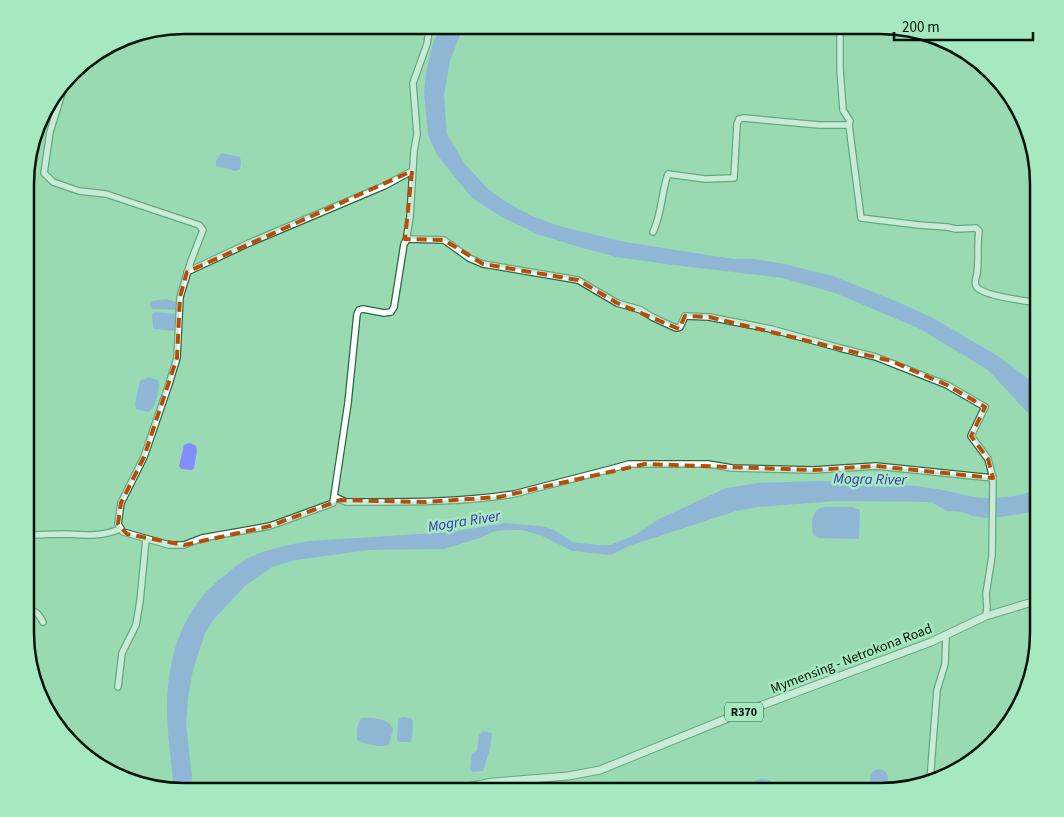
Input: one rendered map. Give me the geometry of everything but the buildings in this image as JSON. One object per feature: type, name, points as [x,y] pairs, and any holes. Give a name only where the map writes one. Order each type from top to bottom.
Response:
[{"type":"main road","name":"Mymensing - Netrokona Road","points":[[488,783],[568,776],[600,770],[728,718],[946,636],[986,616],[1030,603]]},
{"type":"street","points":[[62,97],[50,132],[44,173],[53,182],[79,191],[106,194],[202,227],[203,230],[180,297],[177,358],[144,458],[121,503],[118,518],[120,529],[127,534],[169,545],[184,545],[202,538],[270,526],[334,503],[348,403],[357,314],[362,309],[384,313],[391,312],[394,307],[410,217],[412,171],[417,134],[413,83],[427,44],[429,34]]},
{"type":"street","points":[[840,34],[843,110],[850,121],[861,218],[919,225],[947,226],[956,230],[976,228],[979,231],[976,286],[980,290],[991,294],[1030,301]]},
{"type":"street","points":[[653,232],[660,214],[668,174],[705,179],[734,178],[737,124],[739,120],[744,118],[819,125],[849,125]]},
{"type":"street","points":[[187,272],[249,243],[384,186],[412,171]]},
{"type":"street","points":[[406,241],[410,239],[444,240],[469,258],[484,264],[578,280],[617,303],[641,310],[676,328],[680,327],[685,316],[708,317],[771,329],[891,361],[947,386],[985,407],[971,436],[988,459],[993,478],[992,556],[986,594],[986,616]]},
{"type":"street","points":[[335,498],[346,502],[425,502],[499,497],[630,464],[708,464],[732,468],[813,470],[876,466],[993,478]]},
{"type":"street","points":[[34,535],[90,536],[108,534],[120,529]]},
{"type":"street","points":[[118,687],[122,653],[136,625],[146,539]]},
{"type":"street","points":[[34,611],[42,622]]},
{"type":"street","points":[[930,774],[937,690],[945,664],[946,636]]},
{"type":"highlighted area","points":[[412,171],[405,239],[444,240],[483,264],[578,280],[617,303],[679,329],[685,316],[709,317],[891,361],[947,385],[985,407],[971,436],[988,459],[993,478],[876,466],[813,470],[645,464],[499,497],[425,502],[340,500],[270,526],[184,545],[127,534],[118,524],[121,503],[144,457],[177,358],[180,297],[187,272]]},
{"type":"water","points":[[438,34],[460,34],[450,61],[444,95],[447,134],[464,163],[487,188],[503,200],[530,215],[559,226],[625,242],[734,259],[754,259],[780,263],[833,276],[898,302],[933,318],[996,355],[1030,380],[1030,415],[988,370],[918,328],[835,293],[782,278],[616,257],[537,234],[500,216],[472,198],[437,155],[428,135],[424,92],[433,43]]},
{"type":"water","points":[[221,153],[240,157],[240,169],[236,171],[216,166],[216,161]]},
{"type":"water","points":[[166,299],[177,302],[177,310],[152,309],[150,305],[152,301]]},
{"type":"water","points":[[155,312],[176,314],[175,331],[155,329],[153,327],[152,314]]},
{"type":"water","points":[[148,377],[158,380],[159,388],[155,402],[148,412],[136,409],[135,403],[140,381]]},
{"type":"water","points":[[190,443],[196,446],[197,451],[194,468],[192,470],[181,469],[179,466],[184,445]]},
{"type":"water","points":[[820,481],[876,483],[917,486],[988,498],[1008,497],[1030,491],[1030,512],[986,518],[962,512],[947,511],[931,502],[836,501],[758,507],[736,511],[629,546],[611,555],[572,551],[540,535],[522,530],[512,530],[495,531],[480,538],[444,549],[369,550],[296,560],[272,567],[245,586],[215,618],[205,633],[193,670],[188,698],[186,723],[192,783],[173,783],[167,696],[173,656],[179,638],[197,604],[210,589],[250,557],[271,549],[308,541],[452,532],[504,523],[552,529],[573,542],[610,545],[635,535],[659,519],[726,488],[758,483]]},
{"type":"water","points":[[824,507],[853,507],[860,510],[859,539],[819,538],[813,535],[812,522],[814,514]]},
{"type":"water","points":[[403,717],[411,718],[413,721],[411,742],[399,742],[397,740],[398,721]]},
{"type":"water","points":[[361,718],[384,720],[391,725],[393,729],[389,745],[373,745],[357,740],[357,728]]},
{"type":"water","points":[[483,731],[492,733],[490,749],[483,771],[473,772],[470,770],[472,753],[477,751],[479,735]]},
{"type":"water","points":[[879,769],[887,775],[886,783],[872,783],[870,778],[873,772]]},
{"type":"water","points":[[758,779],[770,780],[771,783],[752,783]]},
{"type":"water label","name":"Mogra River","points":[[870,479]]},
{"type":"water label","name":"Mogra River","points":[[464,521]]}]
